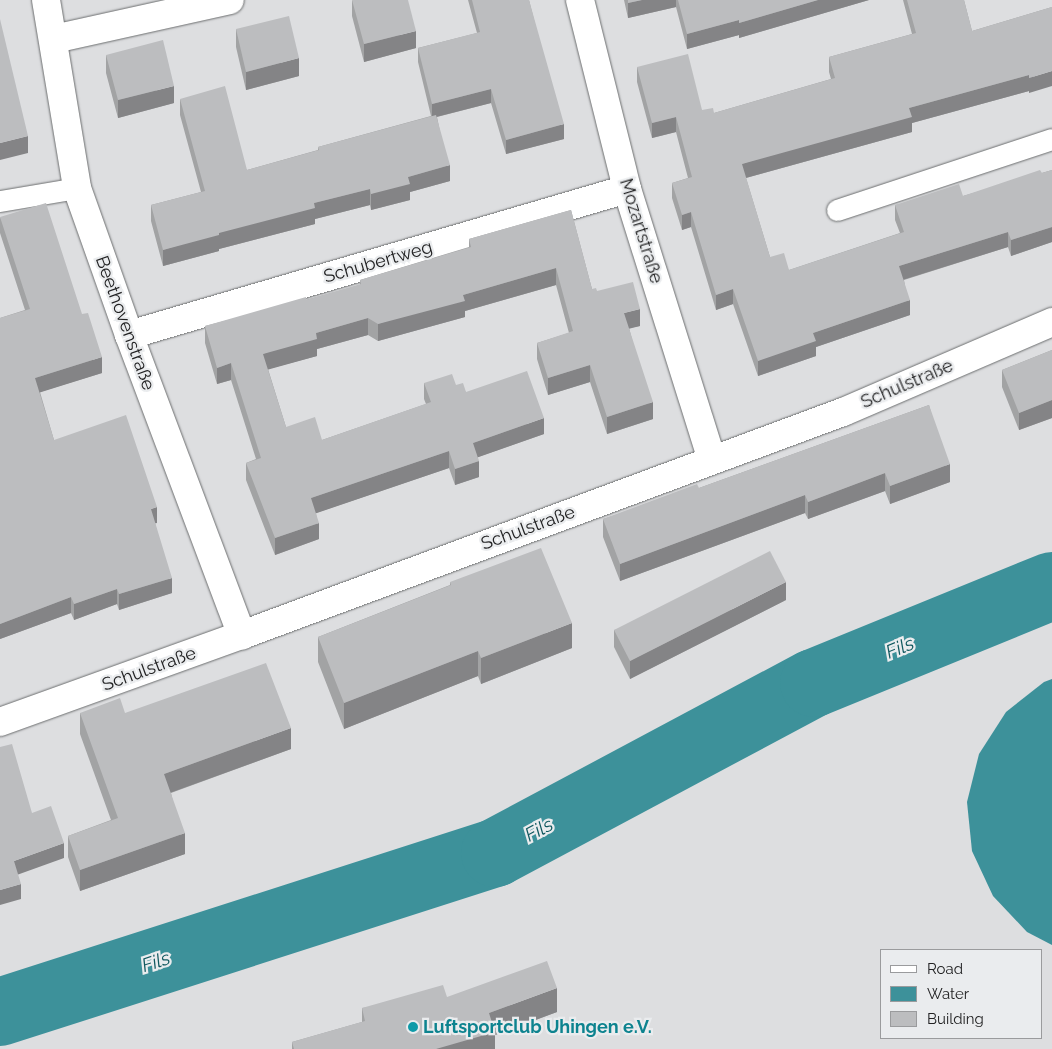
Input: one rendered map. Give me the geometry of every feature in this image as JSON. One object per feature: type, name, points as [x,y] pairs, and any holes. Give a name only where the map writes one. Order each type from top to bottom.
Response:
[{"type":"street","name":"Beethovenstraße","points":[[46,0],[78,188],[129,335],[242,635]]},
{"type":"street","points":[[54,39],[230,0]]},
{"type":"street","name":"Mozartstraße","points":[[580,0],[628,189],[712,460]]},
{"type":"street","name":"Schubertweg","points":[[129,335],[628,189]]},
{"type":"street","name":"Schulstraße","points":[[0,722],[242,635],[843,412],[1052,322]]},
{"type":"lane","points":[[837,210],[1052,138]]},
{"type":"lane","points":[[0,202],[78,188]]},
{"type":"water","points":[[1052,679],[1052,945],[1027,932],[993,896],[972,851],[967,802],[979,754],[1006,712],[1044,682]]},
{"type":"building","points":[[352,0],[408,0],[416,31],[364,44]]},
{"type":"building","points":[[472,0],[529,0],[564,124],[506,140],[491,89],[432,104],[418,48],[480,32]]},
{"type":"building","points":[[628,0],[642,0],[628,3]]},
{"type":"building","points":[[678,0],[818,0],[739,23],[739,20],[687,34]]},
{"type":"building","points":[[907,0],[964,0],[972,31],[1052,7],[1052,71],[1029,78],[1029,75],[909,108],[912,117],[742,164],[770,257],[784,253],[789,270],[904,232],[895,205],[959,184],[963,196],[1040,170],[1042,173],[1052,170],[1052,227],[1011,240],[1008,232],[899,266],[910,300],[813,333],[816,341],[758,361],[733,289],[716,295],[691,212],[682,215],[672,183],[692,177],[676,117],[652,123],[637,67],[688,54],[702,110],[713,108],[714,113],[835,78],[829,57],[916,33]]},
{"type":"building","points":[[289,16],[299,58],[246,72],[236,29]]},
{"type":"building","points":[[0,19],[28,136],[0,143]]},
{"type":"building","points":[[163,40],[174,86],[118,100],[106,55]]},
{"type":"building","points":[[225,86],[247,170],[319,150],[318,147],[436,115],[450,165],[408,177],[410,184],[371,194],[370,189],[314,203],[315,208],[163,250],[151,205],[205,191],[180,99]]},
{"type":"building","points":[[46,203],[82,314],[88,313],[102,357],[35,378],[54,440],[126,415],[157,507],[151,509],[172,578],[119,594],[117,589],[74,604],[71,597],[0,624],[0,318],[30,309],[0,217]]},
{"type":"building","points":[[571,210],[592,289],[596,288],[597,291],[633,282],[640,309],[624,313],[653,402],[607,417],[590,365],[548,378],[537,343],[573,331],[556,268],[463,295],[465,301],[378,324],[368,318],[316,333],[317,339],[263,354],[286,427],[315,417],[322,440],[431,402],[424,383],[452,374],[456,385],[463,383],[466,392],[527,371],[544,418],[473,443],[479,461],[455,469],[449,451],[311,498],[319,523],[275,538],[246,463],[261,458],[231,363],[217,368],[205,326],[306,297],[306,300],[361,284],[360,280],[471,247],[469,239]]},
{"type":"building","points":[[1052,350],[1052,400],[1019,413],[1002,370]]},
{"type":"building","points":[[929,405],[950,464],[890,486],[885,473],[808,502],[805,495],[620,564],[603,519],[697,484],[699,488]]},
{"type":"building","points":[[541,548],[572,623],[481,658],[478,651],[344,703],[318,637],[451,585],[450,582]]},
{"type":"building","points":[[770,551],[786,582],[630,661],[614,630]]},
{"type":"building","points":[[266,663],[291,728],[164,774],[185,833],[80,870],[68,836],[118,818],[80,713],[120,698],[125,713]]},
{"type":"building","points":[[12,744],[32,813],[51,806],[64,843],[14,861],[21,884],[0,890],[0,747]]},
{"type":"building","points":[[547,961],[557,988],[489,1013],[495,1032],[436,1049],[294,1049],[292,1042],[365,1021],[362,1008],[443,985],[447,997]]},
{"type":"waterway","name":"Fils","points":[[0,1012],[495,853],[814,683],[1052,586]]},
{"type":"place","name":"Luftsportclub Uhingen e.V.","points":[[413,1027]]}]
